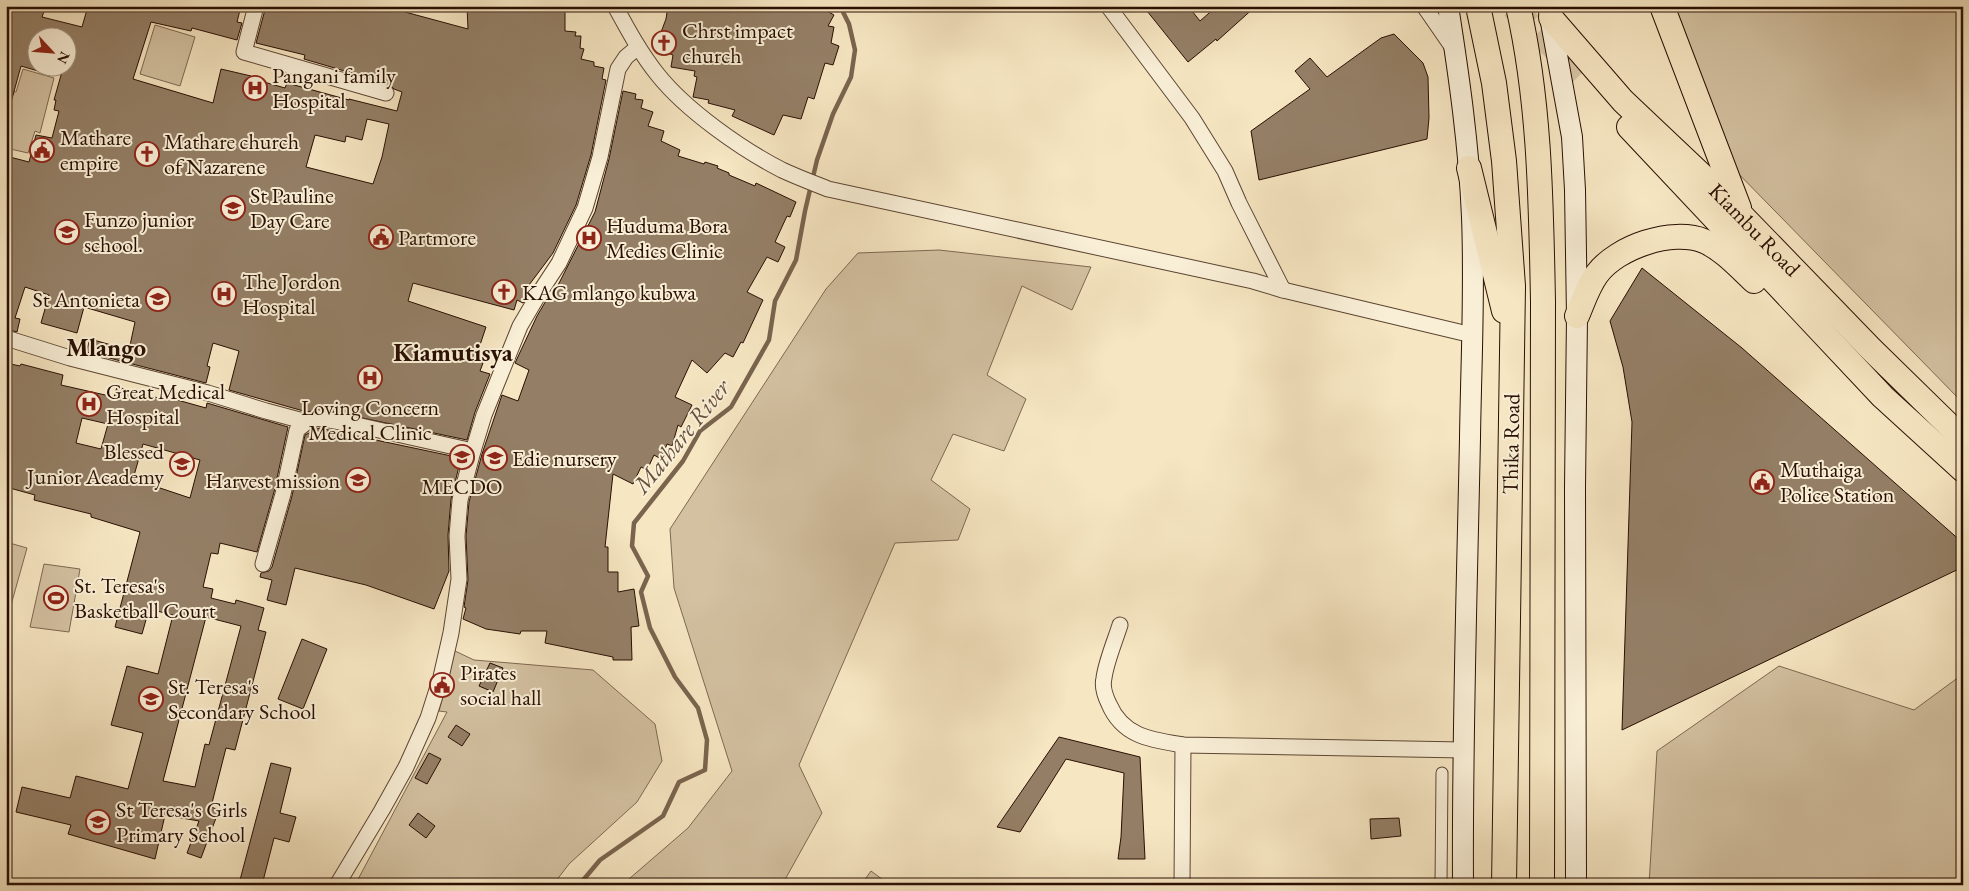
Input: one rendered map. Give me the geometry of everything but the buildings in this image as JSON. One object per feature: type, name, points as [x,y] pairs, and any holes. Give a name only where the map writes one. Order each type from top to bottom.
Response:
[{"type":"highway","name":"Thika Road","points":[[1478,6],[1494,83],[1504,161],[1513,286],[1504,885]]},
{"type":"highway","name":"Thika Road","points":[[1518,6],[1532,96],[1542,226],[1542,885]]},
{"type":"highway","points":[[1662,6],[1744,218]]},
{"type":"highway","name":"Kiambu Road","points":[[1549,12],[1623,101],[1744,218],[1963,439]]},
{"type":"highway","name":"Kiambu Road","points":[[1580,75],[1883,397],[1963,470]]},
{"type":"highway","points":[[1469,168],[1512,344]]},
{"type":"highway","name":"Kiambu Road","points":[[1577,316],[1596,275],[1625,250],[1669,238],[1691,237],[1705,241],[1727,256],[1772,299],[1838,368],[1849,377],[1883,397]]},
{"type":"main road","name":"Thika Road","points":[[1448,6],[1469,168],[1472,218],[1472,335],[1463,750],[1463,885]]},
{"type":"main road","points":[[1549,12],[1572,138],[1577,316],[1575,488],[1576,885]]},
{"type":"street","points":[[256,6],[244,52],[386,93]]},
{"type":"street","points":[[615,6],[658,76],[698,113],[731,139],[782,170],[828,189],[1253,281],[1283,290],[1472,335]]},
{"type":"street","points":[[1108,6],[1192,118],[1225,171],[1283,290]]},
{"type":"street","points":[[1424,6],[1454,49]]},
{"type":"street","points":[[337,885],[406,767],[428,718],[441,677],[459,579],[457,536],[460,500],[472,451],[484,415],[520,326],[559,263],[585,208],[600,157],[618,69],[626,57],[638,46]]},
{"type":"street","points":[[6,338],[70,358],[208,393],[307,422]]},
{"type":"street","points":[[263,564],[283,494],[297,430],[307,422],[318,418],[472,451]]},
{"type":"street","points":[[1120,626],[1103,678],[1105,696],[1112,712],[1125,728],[1141,736],[1183,745],[1463,750]]},
{"type":"street","points":[[1182,885],[1183,745]]},
{"type":"street","points":[[1441,885],[1442,773]]},
{"type":"shaded area","points":[[1673,6],[1963,6],[1963,403],[1727,162]]},
{"type":"shaded area","points":[[155,25],[195,37],[180,86],[140,74]]},
{"type":"shaded area","points":[[23,69],[28,70],[28,78],[54,78],[40,133],[35,131],[28,153],[6,148],[6,90],[16,92]]},
{"type":"shaded area","points":[[939,250],[1091,267],[1072,310],[1022,286],[987,375],[1026,399],[1004,451],[953,434],[931,480],[970,509],[958,540],[895,543],[799,765],[822,813],[782,885],[622,885],[688,828],[732,771],[674,588],[670,529],[826,289],[858,253]]},
{"type":"shaded area","points":[[6,542],[27,548],[6,623]]},
{"type":"shaded area","name":"St. Teresa's Basketball Court","points":[[44,564],[80,569],[69,632],[30,627]]},
{"type":"shaded area","points":[[455,651],[474,660],[593,670],[655,724],[662,761],[637,802],[569,864],[553,885],[355,885],[447,712],[439,711]]},
{"type":"shaded area","points":[[1779,666],[1914,710],[1963,674],[1963,885],[1649,885],[1657,751]]},
{"type":"shaded area","points":[[871,871],[890,885],[861,885]]},
{"type":"waterway","name":"Mathare River","points":[[579,885],[600,860],[663,816],[679,782],[705,770],[707,740],[698,708],[675,677],[650,628],[641,592],[648,576],[632,546],[634,523],[683,461],[700,431],[731,407],[769,340],[775,301],[796,260],[817,160],[833,114],[851,77],[855,50],[849,24],[840,6]]},
{"type":"tunnel","points":[[1513,7],[1580,75]]},
{"type":"place","name":"Chrst impact church","points":[[664,43]]},
{"type":"place","name":"Pangani family Hospital","points":[[255,88]]},
{"type":"place","name":"Mathare empire","points":[[42,150]]},
{"type":"place","name":"Mathare church of Nazarene","points":[[147,154]]},
{"type":"place","name":"St Pauline Day Care","points":[[233,208]]},
{"type":"place","name":"Funzo junior school.","points":[[67,232]]},
{"type":"place","name":"Partmore","points":[[381,237]]},
{"type":"place","name":"Huduma Bora Medics Clinic","points":[[589,238]]},
{"type":"place","name":"KAG mlango kubwa","points":[[504,292]]},
{"type":"place","name":"The Jordon Hospital","points":[[224,294]]},
{"type":"place","name":"St Antonieta","points":[[158,299]]},
{"type":"place","name":"Loving Concern Medical Clinic","points":[[370,378]]},
{"type":"place","name":"Great Medical Hospital","points":[[89,404]]},
{"type":"place","name":"MECDO","points":[[462,457]]},
{"type":"place","name":"Edie nursery","points":[[495,458]]},
{"type":"place","name":"Blessed Junior Academy","points":[[182,464]]},
{"type":"place","name":"Harvest mission","points":[[358,480]]},
{"type":"place","name":"Muthaiga Police Station","points":[[1762,482]]},
{"type":"place","name":"St. Teresa's Basketball Court","points":[[56,598]]},
{"type":"place","name":"Pirates social hall","points":[[442,685]]},
{"type":"place","name":"St. Teresa's Secondary School","points":[[151,699]]},
{"type":"place","name":"St Teresa's Girls Primary School","points":[[98,822]]},
{"type":"district","name":"Mlango","points":[[106,347]]},
{"type":"district","name":"Kiamutisya","points":[[453,352]]}]
